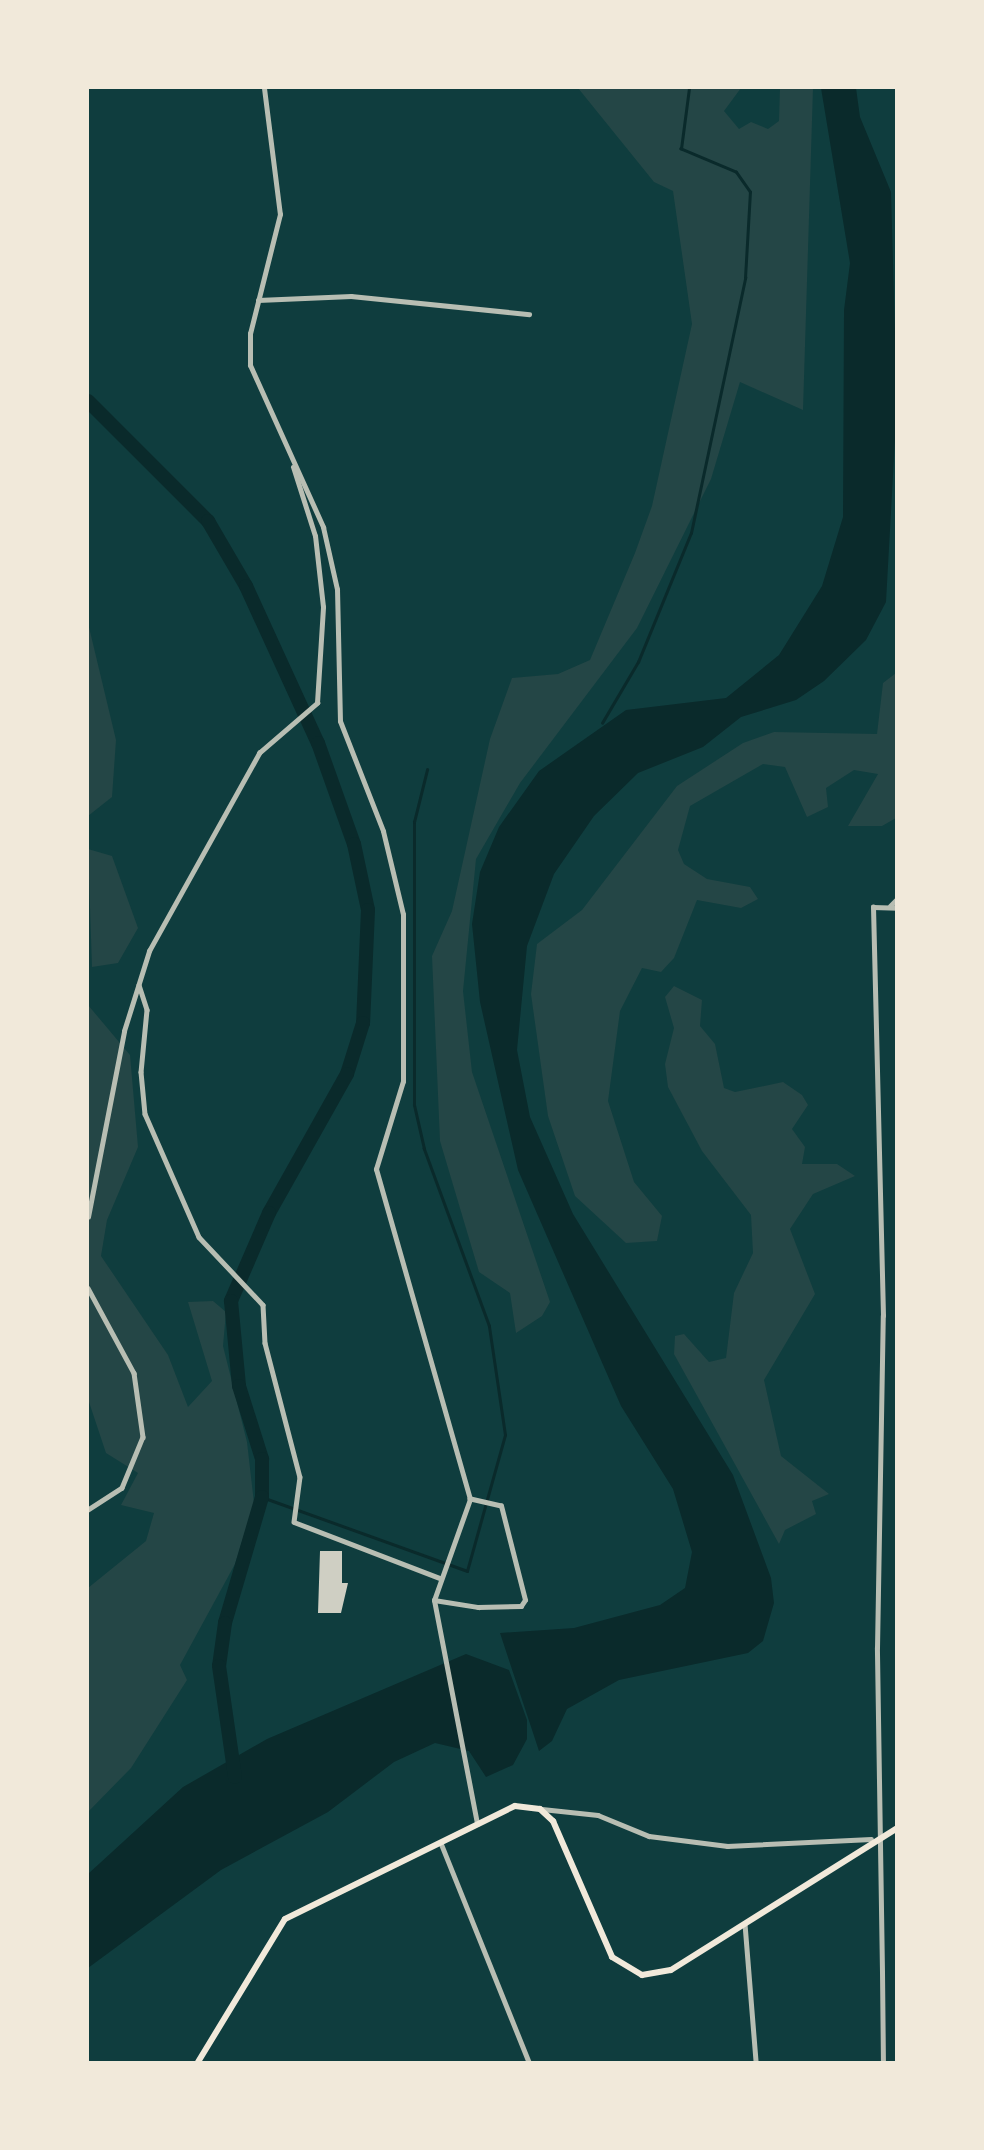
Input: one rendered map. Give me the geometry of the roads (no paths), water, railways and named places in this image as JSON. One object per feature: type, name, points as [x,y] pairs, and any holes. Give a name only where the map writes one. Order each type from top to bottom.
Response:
[{"type":"main road","points":[[198,2063],[285,1919],[515,1806],[540,1809],[553,1822],[607,1949],[630,1972],[671,1970],[871,1839],[897,1828]]},
{"type":"street","points":[[264,88],[280,214],[258,300],[250,365],[331,557],[340,721],[390,852],[407,942],[403,1081],[378,1153],[379,1182],[473,1499],[440,1578],[436,1600],[477,1824]]},
{"type":"street","points":[[258,300],[351,296],[529,314]]},
{"type":"street","points":[[88,1217],[139,984],[149,951],[259,753],[288,723],[317,703],[323,607],[315,537],[293,467]]},
{"type":"street","points":[[889,907],[897,899]]},
{"type":"street","points":[[883,2063],[883,1316],[873,907],[897,908]]},
{"type":"street","points":[[139,984],[147,1010],[141,1072],[148,1124],[185,1213],[226,1266],[264,1305],[265,1343],[300,1477],[299,1501],[294,1522],[440,1578]]},
{"type":"street","points":[[88,1288],[134,1373],[143,1437],[139,1460],[122,1488],[88,1510]]},
{"type":"street","points":[[436,1600],[478,1607],[521,1606],[525,1600],[501,1506],[473,1499]]},
{"type":"street","points":[[540,1809],[598,1815],[649,1836],[727,1846],[871,1839]]},
{"type":"street","points":[[441,1843],[529,2063]]},
{"type":"street","points":[[745,1924],[757,2063]]},
{"type":"waterway","points":[[602,723],[638,662],[691,533],[745,278],[750,192],[736,172],[681,149],[689,88]]},
{"type":"waterway","points":[[88,401],[208,521],[246,586],[318,743],[354,844],[368,910],[363,1023],[347,1074],[269,1213],[231,1301],[239,1386],[262,1459],[262,1497],[225,1623],[219,1666],[235,1777]]},
{"type":"waterway","points":[[262,1497],[467,1571],[505,1435],[489,1326],[424,1149],[414,1105],[414,822],[427,770]]}]
